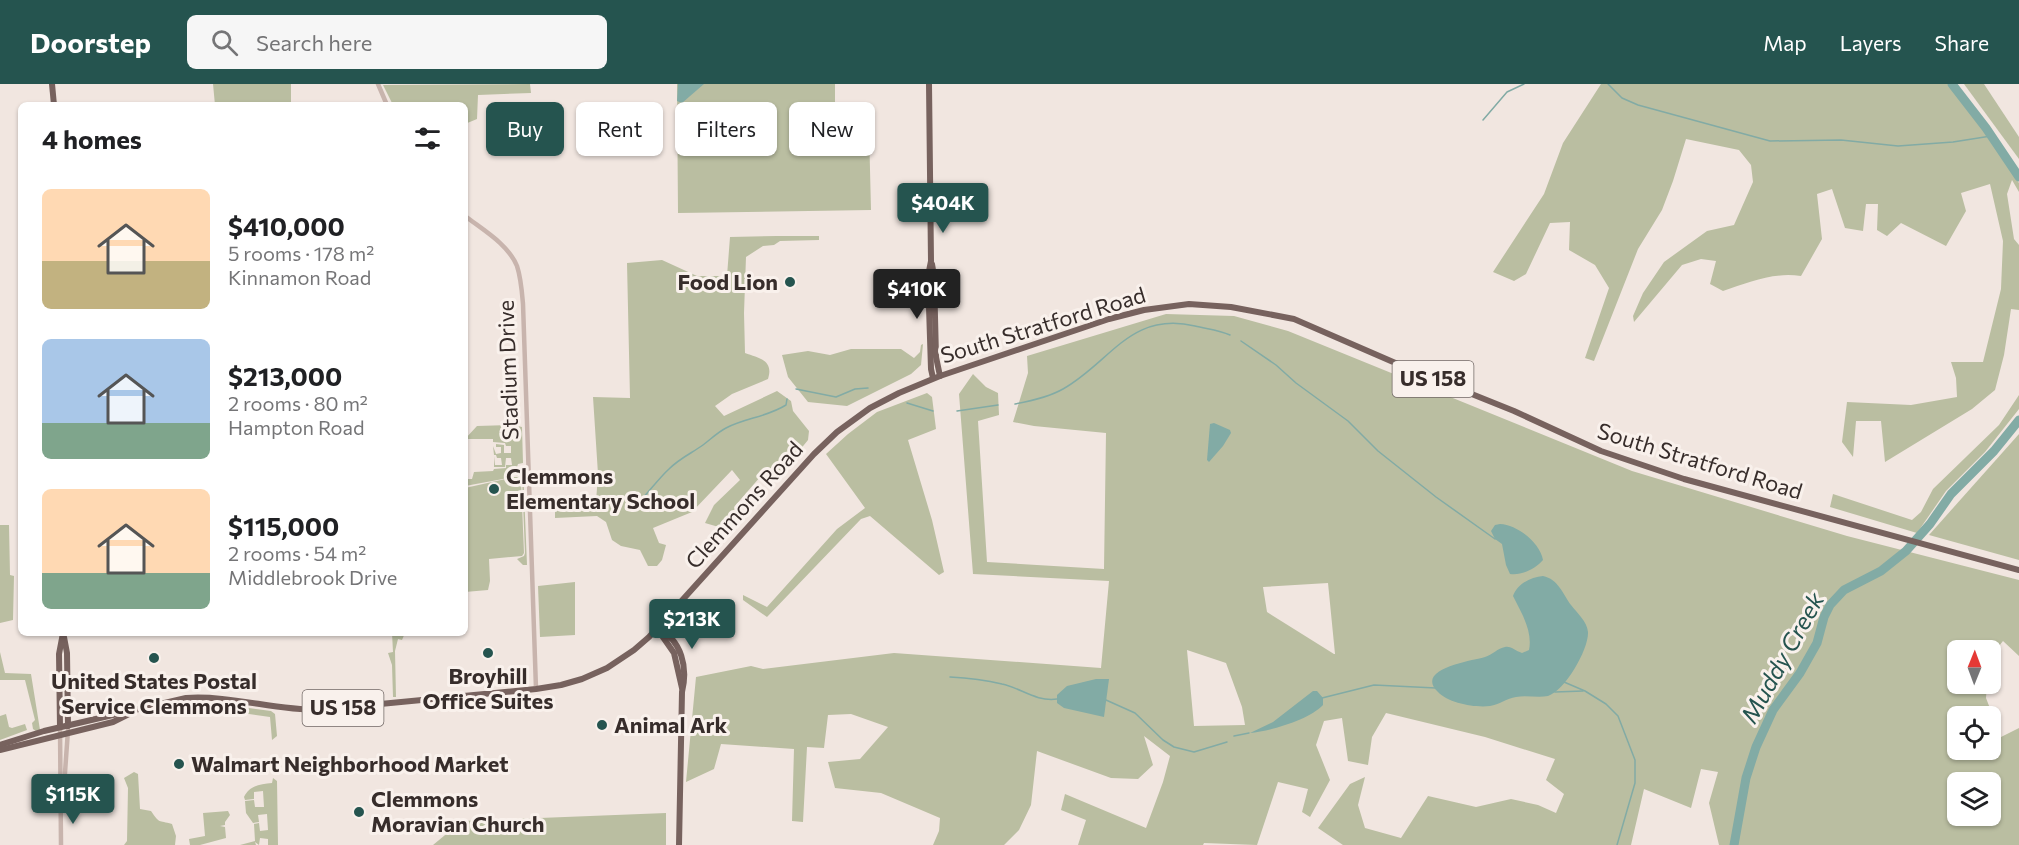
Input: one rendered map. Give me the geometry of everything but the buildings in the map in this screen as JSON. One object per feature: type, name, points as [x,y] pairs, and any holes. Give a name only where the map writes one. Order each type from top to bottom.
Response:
[{"type":"main road","points":[[52,84],[54,102]]},
{"type":"main road","points":[[928,84],[931,261],[928,276],[931,369],[937,377]]},
{"type":"main road","name":"South Stratford Road","points":[[937,377],[1109,319],[1144,310],[1189,304],[1250,310],[1294,320],[1514,411],[1601,451],[1684,479],[2019,570]]},
{"type":"main road","name":"Clemmons Road","points":[[0,745],[192,698],[318,710],[536,689],[582,679],[602,671],[634,650],[657,629],[825,443],[850,422],[877,404],[937,377]]},
{"type":"main road","points":[[657,629],[668,634],[680,652],[685,678],[682,692],[679,845]]},
{"type":"main road","points":[[60,730],[59,654],[62,636]]},
{"type":"main road","points":[[64,636],[67,653],[68,729]]},
{"type":"main road","name":"Clemmons Road","points":[[0,750],[60,730]]},
{"type":"street","points":[[378,84],[386,102]]},
{"type":"street","name":"Stadium Drive","points":[[468,218],[512,256],[520,278],[523,305],[536,689]]},
{"type":"street","points":[[61,845],[68,729]]},
{"type":"street","points":[[60,730],[60,801],[62,805]]},
{"type":"green space","points":[[213,84],[291,84],[291,102],[215,102]]},
{"type":"green space","points":[[530,84],[531,93],[478,95],[477,119],[468,123],[468,102],[392,102],[383,85]]},
{"type":"green space","points":[[677,84],[835,84],[835,102],[789,102],[789,156],[870,156],[871,210],[678,213],[678,156],[777,156],[777,102],[677,102]]},
{"type":"green space","points":[[1601,84],[1948,84],[1985,132],[2019,183],[2019,192],[2012,180],[2007,194],[2014,239],[2019,245],[2019,310],[2011,309],[2004,355],[1995,390],[1972,409],[1885,462],[1881,421],[1856,421],[1853,457],[1842,442],[1847,402],[1911,405],[1957,397],[1956,378],[1951,362],[1983,362],[2001,289],[2003,241],[1990,184],[1961,193],[1966,211],[1946,246],[1901,223],[1887,236],[1877,230],[1878,204],[1866,204],[1863,231],[1845,228],[1832,189],[1817,194],[1822,239],[1801,276],[1781,275],[1752,281],[1723,291],[1710,284],[1716,261],[1701,259],[1682,265],[1634,322],[1633,316],[1643,293],[1664,262],[1707,231],[1734,225],[1753,182],[1751,165],[1739,150],[1686,139],[1662,210],[1638,249],[1594,361],[1585,358],[1609,288],[1595,265],[1569,250],[1570,222],[1550,223],[1526,274],[1514,281],[1493,272],[1544,194],[1563,143]]},
{"type":"green space","points":[[1964,84],[1984,84],[2019,137],[2019,159]]},
{"type":"green space","points":[[819,236],[819,240],[780,241],[774,245],[763,246],[746,257],[745,353],[760,358],[767,364],[768,379],[732,394],[715,406],[724,416],[777,391],[791,401],[793,411],[809,431],[808,440],[778,477],[761,476],[734,507],[737,520],[729,530],[705,523],[714,505],[740,480],[732,470],[692,512],[653,528],[659,543],[666,545],[662,560],[657,566],[648,566],[640,550],[621,546],[612,540],[606,522],[597,516],[555,518],[555,509],[596,502],[598,474],[593,397],[630,398],[627,263],[662,260],[697,276],[727,276],[730,237]]},
{"type":"green space","points":[[1166,314],[1234,316],[1288,331],[1632,471],[1847,536],[2019,580],[2019,656],[2003,641],[2001,644],[2001,640],[1947,640],[1947,694],[1986,694],[1989,706],[1947,706],[1947,760],[2001,760],[2001,737],[2019,728],[2019,845],[1719,845],[1709,803],[1718,772],[1701,769],[1691,808],[1644,789],[1631,845],[1343,845],[1318,828],[1350,784],[1365,777],[1358,805],[1365,828],[1401,838],[1428,796],[1476,807],[1511,799],[1538,805],[1556,813],[1564,794],[1546,780],[1555,759],[1485,737],[1386,713],[1372,737],[1368,765],[1348,761],[1342,718],[1324,721],[1316,745],[1330,780],[1310,817],[1302,812],[1308,789],[1278,782],[1257,845],[1204,843],[1203,845],[1078,845],[1086,820],[1061,810],[1065,794],[1146,828],[1170,756],[1144,736],[1153,765],[1138,779],[1111,778],[1037,751],[1031,805],[1019,830],[1004,845],[933,845],[939,831],[940,818],[881,793],[835,788],[828,762],[860,759],[888,727],[851,714],[828,715],[824,748],[807,747],[803,822],[792,821],[794,749],[721,744],[714,769],[686,782],[696,677],[751,666],[763,669],[894,653],[1101,668],[1109,581],[973,574],[959,394],[973,374],[986,387],[998,393],[999,415],[978,421],[987,562],[1104,569],[1106,433],[1013,422],[1028,373],[1027,356]],"holes":[[[1328,583],[1335,654],[1267,612],[1263,587]],[[1187,650],[1226,663],[1242,707],[1245,725],[1194,726]]]},
{"type":"green space","points":[[923,344],[921,365],[911,374],[847,406],[808,402],[788,377],[782,355],[808,351],[830,355],[851,349],[901,349],[914,358],[920,352]]},
{"type":"green space","points":[[927,393],[932,397],[936,429],[908,440],[932,520],[944,572],[939,575],[870,516],[861,519],[767,617],[743,600],[743,595],[767,607],[837,529],[865,508],[826,454],[877,412]]},
{"type":"green space","points":[[2019,395],[2019,409],[1985,452],[1946,491],[1917,533],[1830,507],[1833,494],[1912,520],[1921,512],[1933,489],[1999,425]]},
{"type":"green space","points":[[477,426],[522,427],[523,463],[518,464],[517,467],[523,467],[527,565],[523,565],[517,559],[525,553],[522,477],[513,474],[503,479],[468,485],[468,479],[472,479],[474,472],[493,471],[506,468],[506,465],[512,465],[511,458],[506,458],[505,467],[494,467],[494,456],[495,465],[502,465],[501,458],[494,455],[493,446],[496,454],[501,453],[501,447],[496,447],[496,444],[504,445],[504,453],[511,453],[511,446],[493,442],[493,439],[468,439],[468,436]]},
{"type":"green space","points":[[2019,434],[2019,560],[1929,535]]},
{"type":"green space","points":[[514,477],[519,477],[521,481],[524,553],[522,556],[489,559],[488,590],[468,592],[468,487]]},
{"type":"green space","points":[[0,525],[9,525],[10,575],[14,576],[13,620],[0,623]]},
{"type":"green space","points":[[575,582],[575,635],[540,637],[538,586]]},
{"type":"green space","points":[[392,636],[404,636],[402,640],[398,639],[395,651],[396,697],[393,697],[392,665],[388,653],[393,652]]},
{"type":"green space","points":[[0,652],[5,673],[31,674],[40,730],[33,729],[32,723],[35,720],[25,680],[0,680]]},
{"type":"green space","points":[[191,702],[271,711],[275,714],[277,736],[272,740],[270,717],[187,705]]},
{"type":"green space","points":[[6,714],[9,727],[25,724],[27,730],[0,740],[0,716]]},
{"type":"green space","points":[[134,772],[138,774],[140,809],[151,811],[160,821],[172,824],[176,836],[175,845],[124,845],[127,841],[128,788],[124,778]]},
{"type":"green space","points":[[273,778],[277,781],[278,845],[268,845],[268,839],[260,838],[259,845],[255,842],[256,845],[240,845],[255,841],[254,824],[259,823],[260,831],[268,830],[267,814],[258,815],[259,822],[253,823],[246,813],[245,801],[254,800],[255,807],[264,807],[263,791],[254,792],[254,799],[245,800],[244,797],[255,786],[272,783]]},
{"type":"green space","points":[[228,811],[230,815],[225,825],[220,826],[225,827],[226,838],[200,845],[190,845],[189,839],[205,836],[203,813]]},
{"type":"green space","points":[[666,813],[666,845],[433,845],[462,821]]},
{"type":"water","points":[[678,84],[704,84],[683,102],[677,101]]},
{"type":"water","points":[[1214,423],[1230,430],[1231,433],[1209,462],[1207,460],[1210,424]]},
{"type":"water","points":[[1500,524],[1521,531],[1533,541],[1543,560],[1528,571],[1510,574],[1502,544],[1495,539],[1491,531],[1495,525]]},
{"type":"water","points":[[1543,576],[1553,580],[1560,588],[1584,621],[1588,632],[1585,648],[1575,668],[1562,686],[1548,696],[1516,697],[1484,706],[1455,702],[1442,696],[1433,684],[1433,677],[1447,667],[1485,657],[1505,647],[1522,653],[1529,650],[1528,629],[1513,596],[1525,582]]},
{"type":"water","points":[[1096,679],[1109,679],[1104,717],[1064,708],[1057,703],[1057,695],[1067,686]]},
{"type":"water","points":[[1313,691],[1317,691],[1323,698],[1323,705],[1317,710],[1289,724],[1250,733],[1273,722]]},
{"type":"waterway","points":[[1483,120],[1507,92],[1524,84]]},
{"type":"waterway","points":[[1608,84],[1622,98],[1638,105],[1770,141],[1841,140],[1898,146],[1953,142],[1991,136]]},
{"type":"waterway","name":"Muddy Creek","points":[[1952,84],[1986,128],[2019,177]]},
{"type":"waterway","points":[[1015,404],[1034,400],[1063,389],[1137,332],[1154,326],[1173,323],[1230,335]]},
{"type":"waterway","points":[[1241,341],[1348,421],[1378,451],[1436,497],[1495,539]]},
{"type":"waterway","points":[[796,389],[836,397],[855,389],[868,388]]},
{"type":"waterway","points":[[635,506],[673,465],[720,432],[733,425],[779,409],[786,405],[787,399]]},
{"type":"waterway","points":[[907,403],[933,411]]},
{"type":"waterway","points":[[957,411],[998,405]]},
{"type":"waterway","name":"Muddy Creek","points":[[1734,845],[1746,778],[1756,747],[1773,710],[1800,673],[1817,643],[1830,605],[1844,590],[1881,571],[1906,551],[1930,524],[1951,494],[1994,451],[2019,420]]},
{"type":"waterway","points":[[950,677],[996,683],[1042,698],[1057,699]]},
{"type":"waterway","points":[[1564,682],[1606,704],[1618,716],[1635,760],[1635,783],[1617,845]]},
{"type":"waterway","points":[[1322,698],[1374,685],[1436,688]]},
{"type":"waterway","points":[[1555,692],[1583,691]]},
{"type":"waterway","points":[[1106,700],[1135,713],[1163,740],[1174,747],[1194,752],[1227,742]]},
{"type":"waterway","points":[[1234,736],[1249,733]]},
{"type":"place","name":"Food Lion","points":[[790,282]]},
{"type":"place","name":"Clemmons Elementary School","points":[[494,489]]},
{"type":"place","name":"Broyhill Office Suites","points":[[488,653]]},
{"type":"place","name":"United States Postal Service Clemmons","points":[[154,658]]},
{"type":"place","name":"Animal Ark","points":[[602,725]]},
{"type":"place","name":"Walmart Neighborhood Market","points":[[179,764]]},
{"type":"place","name":"Clemmons Moravian Church","points":[[359,812]]}]
